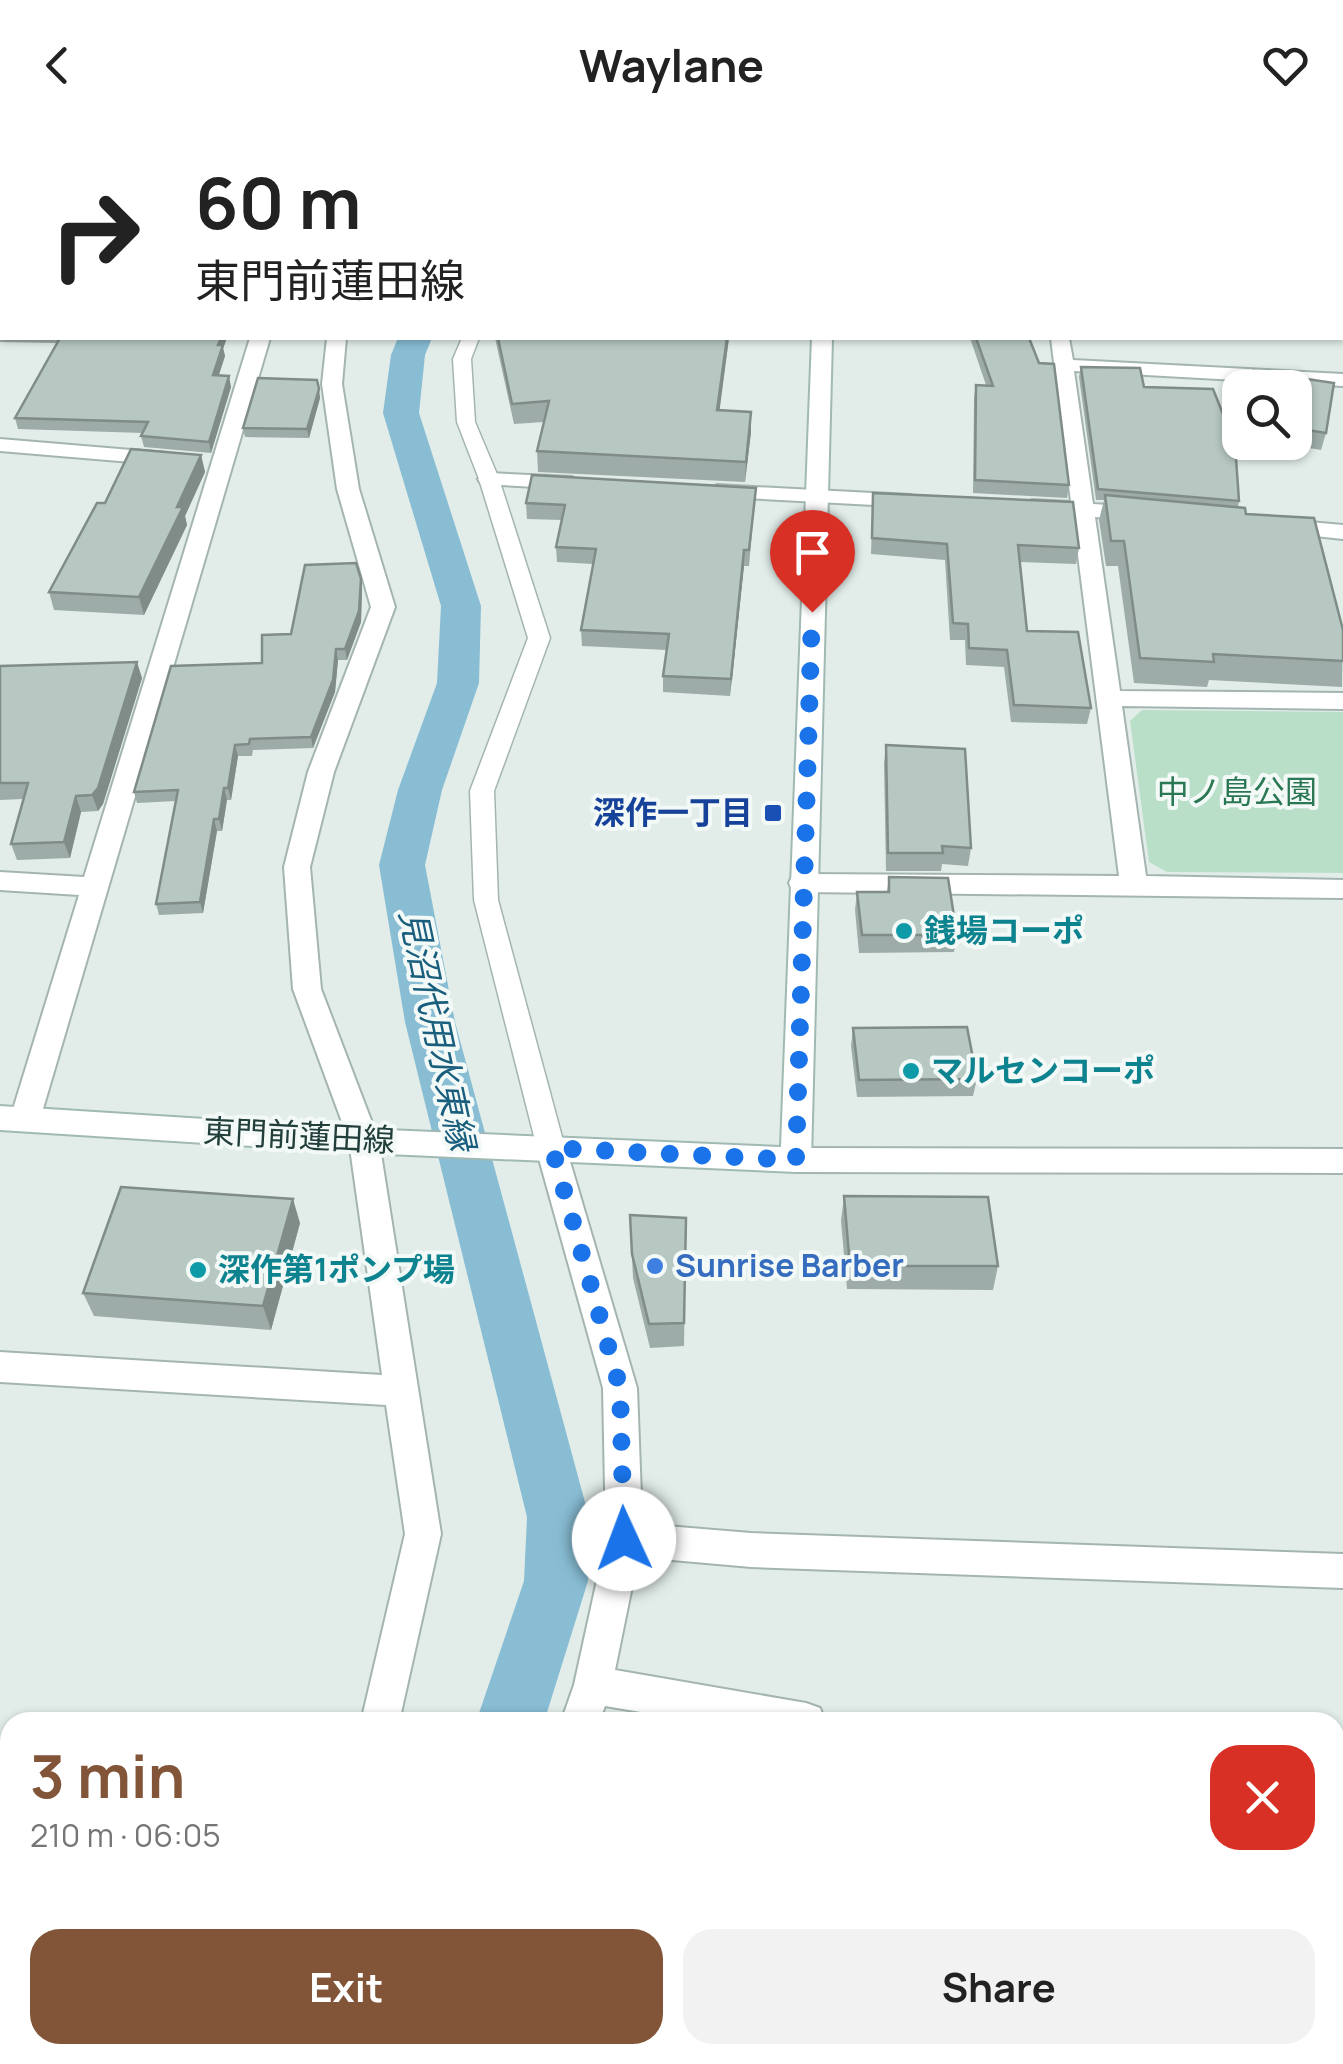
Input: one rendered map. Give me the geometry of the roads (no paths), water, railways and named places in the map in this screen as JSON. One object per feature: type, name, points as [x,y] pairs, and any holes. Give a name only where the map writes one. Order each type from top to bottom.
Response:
[{"type":"street","points":[[12,1118],[94,887],[201,462],[259,340]]},
{"type":"street","points":[[336,340],[332,384],[348,490],[383,607],[321,772],[297,866],[307,989],[364,1140],[424,1534],[382,1712]]},
{"type":"street","points":[[796,1160],[822,340]]},
{"type":"street","points":[[1060,340],[1134,885]]},
{"type":"street","points":[[1064,365],[1343,380]]},
{"type":"street","points":[[1,448],[201,462]]},
{"type":"street","points":[[488,479],[585,484]]},
{"type":"street","points":[[701,490],[931,502]]},
{"type":"street","points":[[1008,505],[1164,516]]},
{"type":"street","points":[[1244,523],[1343,532]]},
{"type":"street","points":[[1108,698],[1343,701]]},
{"type":"street","points":[[0,882],[94,887]]},
{"type":"street","points":[[802,884],[1343,889]]},
{"type":"street","name":"東門前蓮田線","points":[[12,1118],[364,1140],[796,1160],[1343,1161]]},
{"type":"street","points":[[537,1147],[620,1388],[624,1539],[593,1685],[584,1712]]},
{"type":"street","points":[[0,1367],[401,1390]]},
{"type":"street","points":[[624,1539],[751,1550],[1343,1570]]},
{"type":"street","points":[[593,1685],[748,1712]]},
{"type":"lane","points":[[469,340],[462,360],[466,422],[540,638],[482,791],[486,900],[537,1147]]},
{"type":"waterway","name":"見沼代用水東縁","points":[[414,340],[408,355],[401,413],[461,606],[458,683],[420,790],[402,865],[430,1022],[558,1517],[556,1581],[513,1712]]},
{"type":"place","name":"深作一丁目","points":[[773,813]]},
{"type":"place","name":"銭場コーポ","points":[[904,931]]},
{"type":"place","name":"マルセンコーポ","points":[[911,1071]]},
{"type":"place","name":"Sunrise Barber","points":[[655,1266]]},
{"type":"place","name":"深作第1ポンプ場","points":[[198,1270]]},
{"type":"park label","name":"中ノ島公園","points":[[1237,792]]}]
